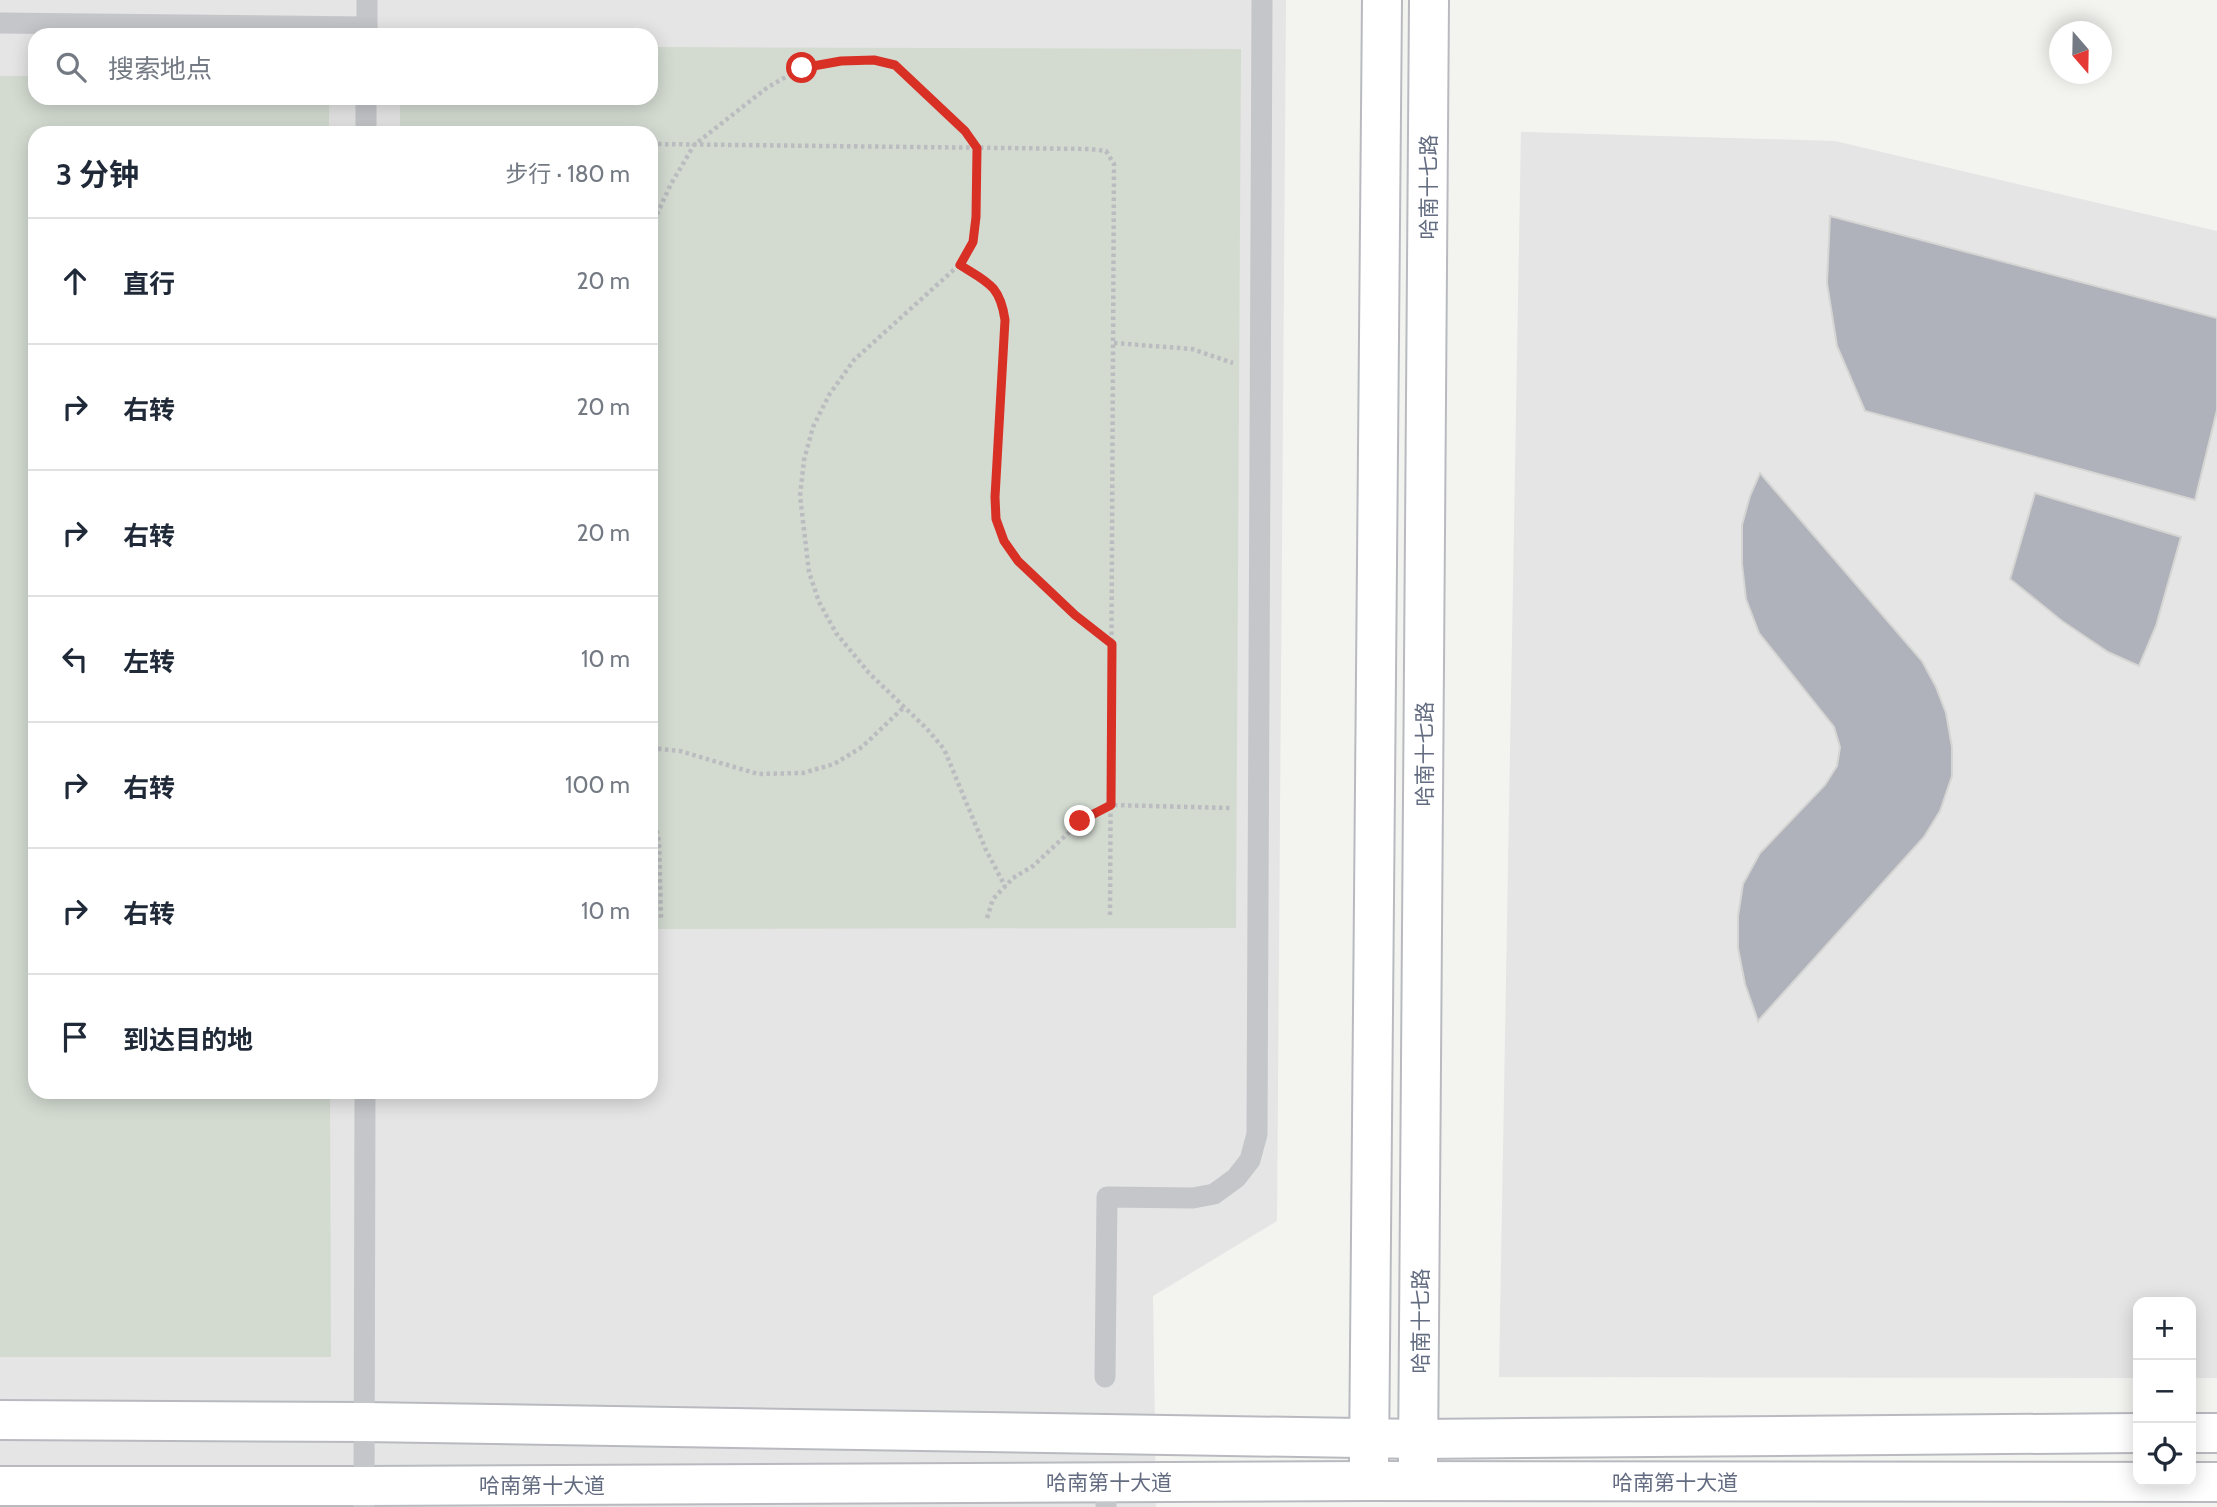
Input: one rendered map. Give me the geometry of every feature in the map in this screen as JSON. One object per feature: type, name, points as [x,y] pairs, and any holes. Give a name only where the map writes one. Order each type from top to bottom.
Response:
[{"type":"street","points":[[1368,1494],[1382,0]]},
{"type":"street","name":"哈南十七路","points":[[1416,1494],[1419,1439],[1429,0]]},
{"type":"street","points":[[0,1420],[365,1422],[1419,1439],[2133,1433]]},
{"type":"street","points":[[2196,1433],[2217,1433]]},
{"type":"street","name":"哈南第十大道","points":[[0,1486],[364,1497],[1416,1494],[2217,1482]]},
{"type":"lane","points":[[367,0],[367,28]]},
{"type":"lane","points":[[1105,1377],[1107,1197],[1194,1198],[1214,1194],[1236,1178],[1250,1160],[1257,1134],[1262,0]]},
{"type":"lane","points":[[0,23],[229,28]]},
{"type":"lane","points":[[366,105],[366,126]]},
{"type":"lane","points":[[364,1497],[365,1099]]},
{"type":"path","points":[[658,212],[694,145],[768,88],[802,68],[841,61],[874,60],[895,65],[965,131],[977,148],[973,242],[960,265],[854,360],[829,394],[813,427],[804,460],[800,496],[809,572],[819,602],[836,633],[869,673],[944,749],[986,850],[1005,886]]},
{"type":"path","points":[[658,144],[1090,149],[1106,151],[1115,164],[1110,918]]},
{"type":"path","points":[[960,265],[993,286],[1002,301],[1005,320],[995,497],[996,519],[1004,541],[1018,561],[1075,615],[1112,644]]},
{"type":"path","points":[[1114,343],[1192,349],[1261,373]]},
{"type":"path","points":[[658,749],[680,751],[758,774],[803,773],[834,764],[862,747],[904,708]]},
{"type":"path","points":[[987,918],[993,899],[1013,878],[1033,866],[1080,821],[1111,805],[1258,809]]},
{"type":"path","points":[[658,837],[661,918]]},
{"type":"shaded area","points":[[0,0],[1286,0],[1277,1221],[1153,1296],[1156,1507],[0,1507]]},
{"type":"shaded area","points":[[658,47],[1241,49],[1236,928],[658,929],[658,126],[400,126],[400,105],[658,105]]},
{"type":"shaded area","points":[[0,76],[28,76],[28,105],[329,105],[329,126],[28,126],[28,1099],[330,1099],[331,1357],[0,1357]]},
{"type":"shaded area","points":[[1521,132],[1835,141],[2217,231],[2217,1378],[2196,1378],[2196,1297],[2133,1297],[2133,1378],[1499,1377]]},
{"type":"building","points":[[1830,216],[2217,318],[2217,410],[2195,500],[1865,411],[1837,346],[1827,283]]},
{"type":"building","points":[[1760,473],[1922,661],[1946,713],[1952,747],[1952,776],[1940,811],[1924,837],[1758,1021],[1745,984],[1738,948],[1738,916],[1743,884],[1760,853],[1825,785],[1837,766],[1840,747],[1834,727],[1759,633],[1746,599],[1742,564],[1742,525]]},
{"type":"building","points":[[2035,493],[2181,537],[2156,626],[2139,666],[2108,652],[2062,621],[2010,579]]},
{"type":"route","points":[[802,68],[841,61],[874,60],[895,65],[965,131],[977,148],[973,242],[960,265],[993,286],[1002,301],[1005,320],[996,519],[1004,541],[1018,561],[1075,615],[1112,644],[1111,805],[1080,821]]}]
